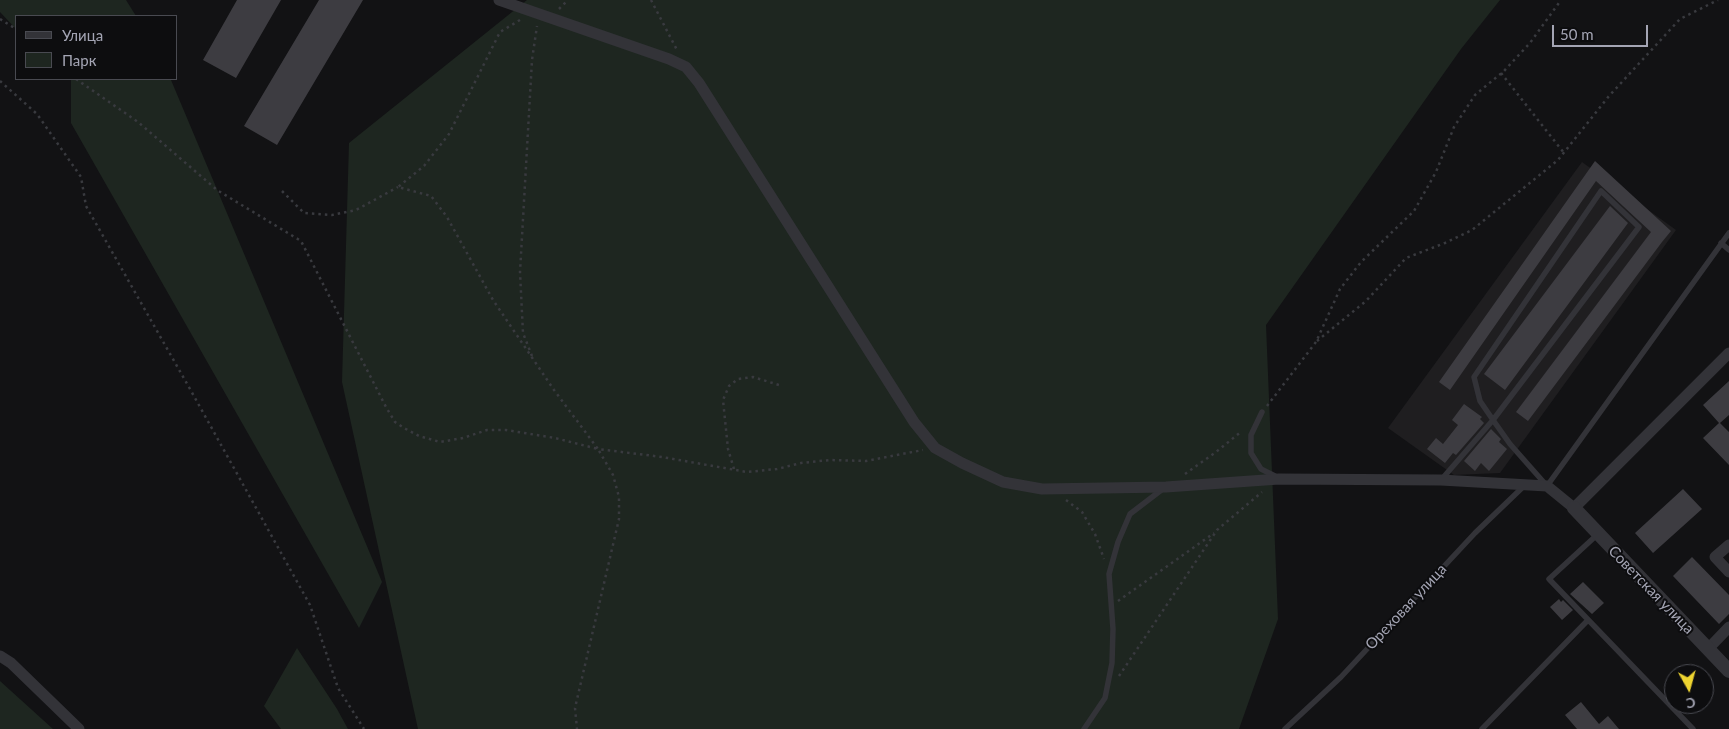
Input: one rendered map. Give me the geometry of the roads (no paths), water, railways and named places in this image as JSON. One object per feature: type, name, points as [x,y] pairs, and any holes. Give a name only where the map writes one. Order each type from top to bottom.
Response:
[{"type":"street","points":[[499,0],[660,56],[686,67],[699,83],[914,422],[936,448],[962,464],[1003,482],[1042,489],[1166,487],[1279,478],[1441,480],[1547,486],[1574,508],[1729,353]]},
{"type":"street","name":"Советская улица","points":[[1574,508],[1729,671]]},
{"type":"street","points":[[1729,545],[1715,557],[1729,572]]},
{"type":"street","points":[[1708,649],[1729,627]]},
{"type":"street","points":[[0,656],[11,662],[79,729]]},
{"type":"lane","points":[[1441,480],[1493,420],[1639,227],[1601,190],[1474,377],[1480,401],[1493,420],[1510,444],[1547,486],[1729,233]]},
{"type":"lane","points":[[1721,243],[1729,250]]},
{"type":"lane","points":[[1262,412],[1251,435],[1251,453],[1261,469],[1279,478]]},
{"type":"lane","name":"Ореховая улица","points":[[1285,729],[1341,677],[1475,533],[1526,485]]},
{"type":"lane","points":[[1084,729],[1105,698],[1112,663],[1113,629],[1109,574],[1118,542],[1130,514],[1166,487]]},
{"type":"lane","points":[[1598,534],[1549,579],[1693,729]]},
{"type":"lane","points":[[1482,729],[1588,620]]}]
